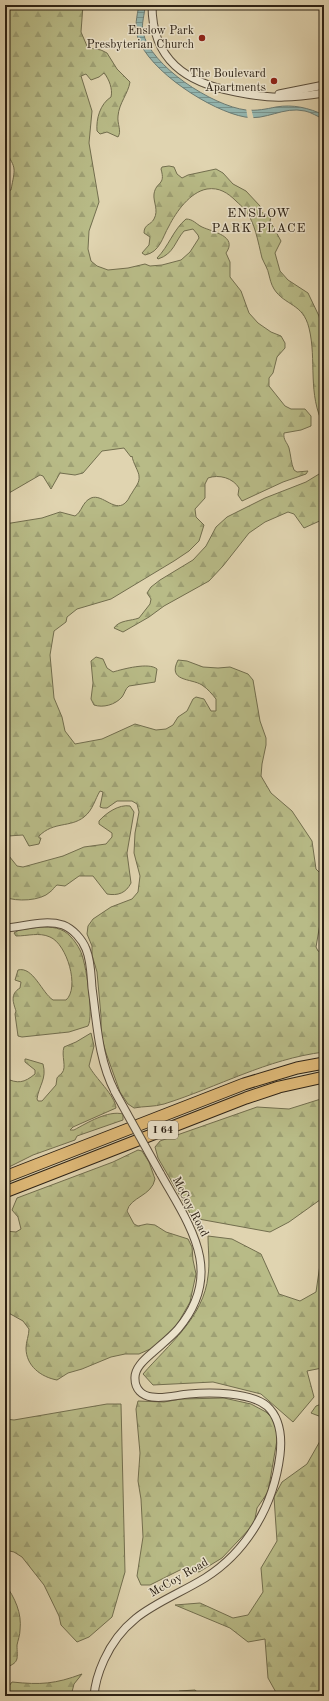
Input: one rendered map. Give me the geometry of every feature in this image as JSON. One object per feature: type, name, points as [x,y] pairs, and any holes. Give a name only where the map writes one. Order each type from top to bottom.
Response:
[{"type":"highway","name":"I 64","points":[[5,1177],[244,1084],[284,1072],[324,1063]]},
{"type":"highway","name":"I 64","points":[[5,1192],[252,1096],[300,1082],[324,1078]]},
{"type":"street","points":[[152,5],[153,24],[162,50],[174,66],[197,82],[246,94],[284,97],[324,93]]},
{"type":"street","points":[[272,96],[324,85]]},
{"type":"street","name":"McCoy Road","points":[[5,928],[41,923],[56,924],[71,930],[83,943],[89,961],[101,1051],[113,1088],[186,1219],[197,1242],[200,1255],[201,1276],[196,1299],[188,1316],[178,1330],[140,1365],[135,1374],[136,1386],[142,1393],[150,1397],[160,1398],[198,1393],[227,1394],[250,1398],[262,1403],[272,1411],[280,1428],[279,1463],[275,1484],[267,1504],[253,1530],[239,1549],[223,1565],[153,1606],[128,1624],[116,1639],[106,1656],[97,1680],[94,1696]]},
{"type":"green space","points":[[5,5],[83,5],[81,32],[87,46],[107,53],[117,69],[130,82],[119,111],[118,119],[120,132],[118,137],[107,132],[100,134],[97,131],[97,122],[101,108],[111,97],[111,87],[104,73],[91,80],[86,74],[81,76],[92,111],[89,143],[99,202],[89,231],[88,249],[91,261],[97,266],[108,270],[128,268],[145,264],[150,266],[162,265],[181,260],[190,252],[199,238],[193,229],[184,231],[168,254],[158,259],[157,258],[186,219],[223,236],[229,242],[229,247],[226,253],[230,262],[230,277],[241,291],[249,313],[258,323],[271,332],[281,336],[285,343],[285,348],[277,357],[273,373],[269,378],[269,386],[285,406],[291,409],[305,409],[311,416],[311,426],[301,430],[284,433],[294,470],[297,472],[308,471],[306,474],[283,482],[242,501],[238,495],[239,488],[229,479],[217,476],[208,478],[205,484],[205,498],[195,509],[196,517],[204,525],[199,541],[189,551],[111,599],[77,609],[67,617],[66,622],[54,631],[50,655],[54,698],[62,717],[65,731],[75,744],[102,739],[135,724],[156,730],[166,729],[173,725],[178,717],[187,711],[193,699],[196,697],[204,699],[211,711],[216,711],[216,699],[208,690],[202,685],[178,676],[175,667],[178,660],[187,661],[203,667],[230,667],[248,674],[253,680],[260,721],[266,738],[261,776],[271,793],[292,811],[312,841],[316,869],[324,877],[324,900],[316,947],[318,951],[324,953],[324,1052],[263,1067],[156,1106],[134,1108],[128,1104],[120,1092],[101,1035],[101,1016],[97,972],[92,955],[92,946],[87,934],[88,926],[93,919],[111,907],[132,899],[138,892],[140,876],[134,853],[135,833],[139,812],[137,804],[132,801],[117,801],[107,808],[100,807],[103,792],[100,791],[92,808],[84,817],[45,831],[39,836],[39,838],[41,838],[39,844],[29,846],[23,835],[8,836],[5,841],[5,524],[42,518],[60,512],[75,516],[88,500],[96,497],[114,505],[123,505],[137,485],[139,481],[139,474],[132,456],[131,457],[124,448],[102,451],[83,473],[75,475],[60,473],[51,489],[43,476],[40,475],[9,493],[5,493],[5,190],[11,190],[14,169],[12,162],[5,151]]},
{"type":"green space","points":[[162,167],[174,167],[177,174],[182,178],[188,175],[216,169],[223,173],[233,184],[246,191],[260,206],[261,212],[271,217],[270,221],[281,241],[275,253],[280,271],[288,280],[308,293],[319,316],[324,337],[324,426],[319,414],[314,389],[309,328],[303,314],[278,295],[274,289],[262,258],[254,226],[242,206],[223,191],[207,189],[201,191],[189,198],[184,203],[157,248],[145,255],[142,253],[149,245],[150,237],[144,233],[144,230],[146,226],[153,221],[155,216],[156,209],[154,194],[155,190],[162,181],[161,169]]},
{"type":"green space","points":[[324,471],[324,519],[304,528],[294,514],[288,512],[265,522],[249,533],[209,581],[164,606],[149,617],[123,632],[114,628],[119,623],[139,618],[150,604],[151,599],[147,593],[151,587],[193,560],[206,546],[216,527],[227,517],[265,498],[306,482]]},
{"type":"green space","points":[[96,657],[103,659],[107,668],[113,672],[142,666],[153,667],[157,669],[155,682],[129,686],[122,697],[116,702],[105,706],[94,705],[91,699],[93,683],[91,661]]},
{"type":"green space","points":[[122,806],[130,806],[134,812],[127,853],[131,883],[127,889],[121,893],[115,895],[107,894],[93,876],[79,876],[65,886],[57,885],[46,895],[35,899],[10,899],[5,897],[5,841],[9,856],[17,866],[23,867],[63,856],[84,847],[106,844],[112,837],[112,833],[99,824],[99,821],[105,815],[117,808]]},
{"type":"green space","points":[[40,927],[60,929],[64,931],[72,938],[79,948],[87,976],[90,1000],[90,1020],[88,1026],[69,1032],[22,1037],[18,1036],[15,1014],[16,1011],[13,998],[17,990],[20,988],[21,982],[15,980],[18,970],[28,972],[33,976],[53,1000],[66,1000],[70,994],[72,986],[70,967],[62,948],[56,941],[50,937],[38,934],[16,936],[14,933],[19,930]]},
{"type":"green space","points":[[91,1033],[94,1046],[89,1066],[109,1092],[116,1108],[73,1127],[70,1130],[74,1130],[104,1115],[117,1113],[123,1114],[123,1120],[77,1136],[75,1140],[33,1155],[5,1169],[5,1078],[21,1082],[35,1074],[35,1070],[25,1062],[25,1059],[43,1064],[44,1074],[37,1099],[38,1101],[42,1101],[56,1085],[58,1076],[63,1071],[64,1047]]},
{"type":"green space","points":[[324,1098],[324,1197],[289,1222],[270,1232],[193,1218],[158,1158],[155,1147],[160,1141],[257,1107],[289,1109]]},
{"type":"green space","points":[[138,1150],[142,1151],[149,1162],[155,1179],[150,1189],[132,1202],[127,1211],[134,1224],[138,1226],[147,1224],[155,1225],[166,1232],[188,1239],[192,1247],[196,1274],[190,1302],[178,1323],[157,1346],[139,1354],[125,1354],[111,1357],[68,1373],[57,1380],[51,1379],[36,1370],[29,1360],[26,1348],[29,1329],[23,1321],[5,1311],[5,1231],[16,1232],[21,1229],[18,1217],[12,1210],[17,1198],[113,1162]]},
{"type":"green space","points":[[208,1236],[232,1239],[261,1254],[279,1294],[300,1301],[316,1292],[324,1237],[324,1371],[322,1368],[307,1371],[314,1397],[293,1422],[261,1394],[213,1382],[153,1385],[143,1374],[183,1330],[200,1305],[208,1276]]},
{"type":"green space","points":[[224,1398],[251,1404],[266,1412],[272,1418],[278,1434],[268,1492],[257,1508],[254,1524],[222,1558],[199,1572],[182,1569],[150,1585],[141,1585],[137,1576],[143,1537],[141,1499],[138,1481],[140,1453],[136,1409],[138,1401],[164,1402],[181,1399]]},
{"type":"green space","points":[[324,1403],[324,1418],[311,1413],[316,1406]]},
{"type":"green space","points":[[107,1404],[121,1404],[125,1572],[112,1617],[89,1637],[77,1642],[61,1625],[59,1616],[44,1585],[22,1557],[14,1552],[5,1550],[5,1419],[14,1420]]},
{"type":"green space","points":[[324,1434],[324,1696],[278,1696],[268,1678],[265,1639],[248,1642],[230,1628],[175,1605],[200,1603],[233,1618],[248,1615],[263,1592],[261,1568],[277,1541],[274,1497],[282,1482],[307,1464]]},
{"type":"green space","points":[[5,1584],[17,1606],[20,1618],[17,1659],[14,1663],[7,1667],[5,1667]]},
{"type":"green space","points":[[82,1674],[74,1684],[71,1696],[5,1696],[5,1691],[12,1682],[48,1683]]},
{"type":"green space","points":[[195,1690],[202,1696],[176,1696],[179,1691]]},
{"type":"water","points":[[139,5],[145,5],[143,32],[148,45],[157,58],[170,71],[201,93],[232,107],[246,110],[295,106],[324,115],[324,119],[307,112],[297,110],[289,110],[253,118],[245,117],[215,107],[199,98],[168,76],[144,51],[136,30]]},
{"type":"pier","points":[[246,108],[251,108],[254,120],[248,120]]},
{"type":"place","name":"Enslow Park Presbyterian Church","points":[[202,38]]},
{"type":"place","name":"The Boulevard Apartments","points":[[274,81]]},
{"type":"district","name":"ENSLOW PARK PLACE","points":[[259,220]]}]
